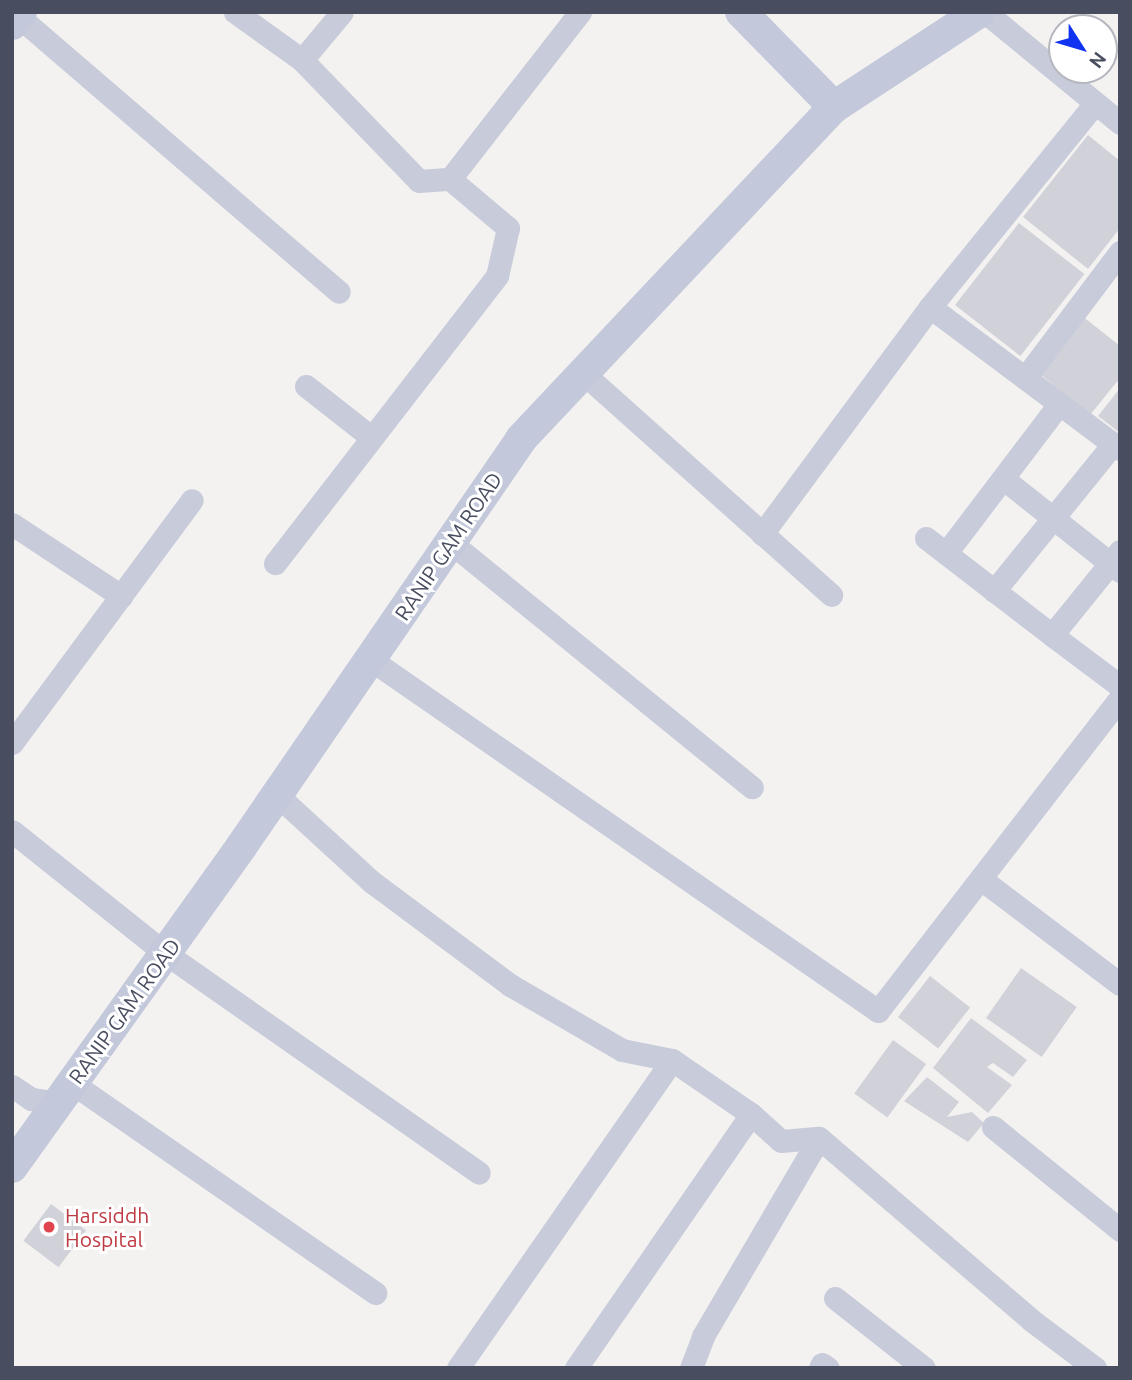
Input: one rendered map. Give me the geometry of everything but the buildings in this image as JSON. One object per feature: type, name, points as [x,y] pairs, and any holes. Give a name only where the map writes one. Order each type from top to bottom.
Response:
[{"type":"street","points":[[235,12],[302,61],[419,181],[450,179],[508,228],[497,276],[275,563]]},
{"type":"street","points":[[302,61],[342,12]]},
{"type":"street","points":[[450,179],[580,12]]},
{"type":"street","points":[[741,12],[834,107]]},
{"type":"street","name":"RANIP GAM ROAD","points":[[12,1167],[166,953],[521,439],[834,107],[979,12]]},
{"type":"street","points":[[985,12],[1120,123]]},
{"type":"street","points":[[17,18],[339,292]]},
{"type":"street","points":[[762,534],[930,307],[1095,103]]},
{"type":"street","points":[[1025,378],[1120,252]]},
{"type":"street","points":[[930,307],[1116,447],[994,591]]},
{"type":"street","points":[[583,373],[831,595]]},
{"type":"street","points":[[306,386],[371,437]]},
{"type":"street","points":[[946,553],[1005,480],[1059,404]]},
{"type":"street","points":[[1005,480],[1055,520],[1117,562],[1052,635]]},
{"type":"street","points":[[12,743],[192,500]]},
{"type":"street","points":[[12,524],[121,596]]},
{"type":"street","points":[[926,538],[1120,685]]},
{"type":"street","points":[[450,542],[752,788]]},
{"type":"street","points":[[370,659],[878,1011],[1120,698]]},
{"type":"street","points":[[277,794],[372,881],[510,985],[622,1050],[672,1060],[751,1114],[781,1141],[819,1138],[1031,1320],[1095,1368]]},
{"type":"street","points":[[12,831],[166,953],[479,1173]]},
{"type":"street","points":[[981,879],[1120,984]]},
{"type":"street","points":[[458,1368],[672,1060]]},
{"type":"street","points":[[12,1086],[32,1098],[65,1093],[375,1293]]},
{"type":"street","points":[[576,1368],[751,1114]]},
{"type":"street","points":[[993,1128],[1120,1230]]},
{"type":"street","points":[[691,1368],[703,1336],[819,1138]]},
{"type":"street","points":[[835,1298],[924,1368]]},
{"type":"street","points":[[820,1368],[822,1364],[828,1368]]},
{"type":"place","name":"Harsiddh Hospital","points":[[49,1227]]}]
